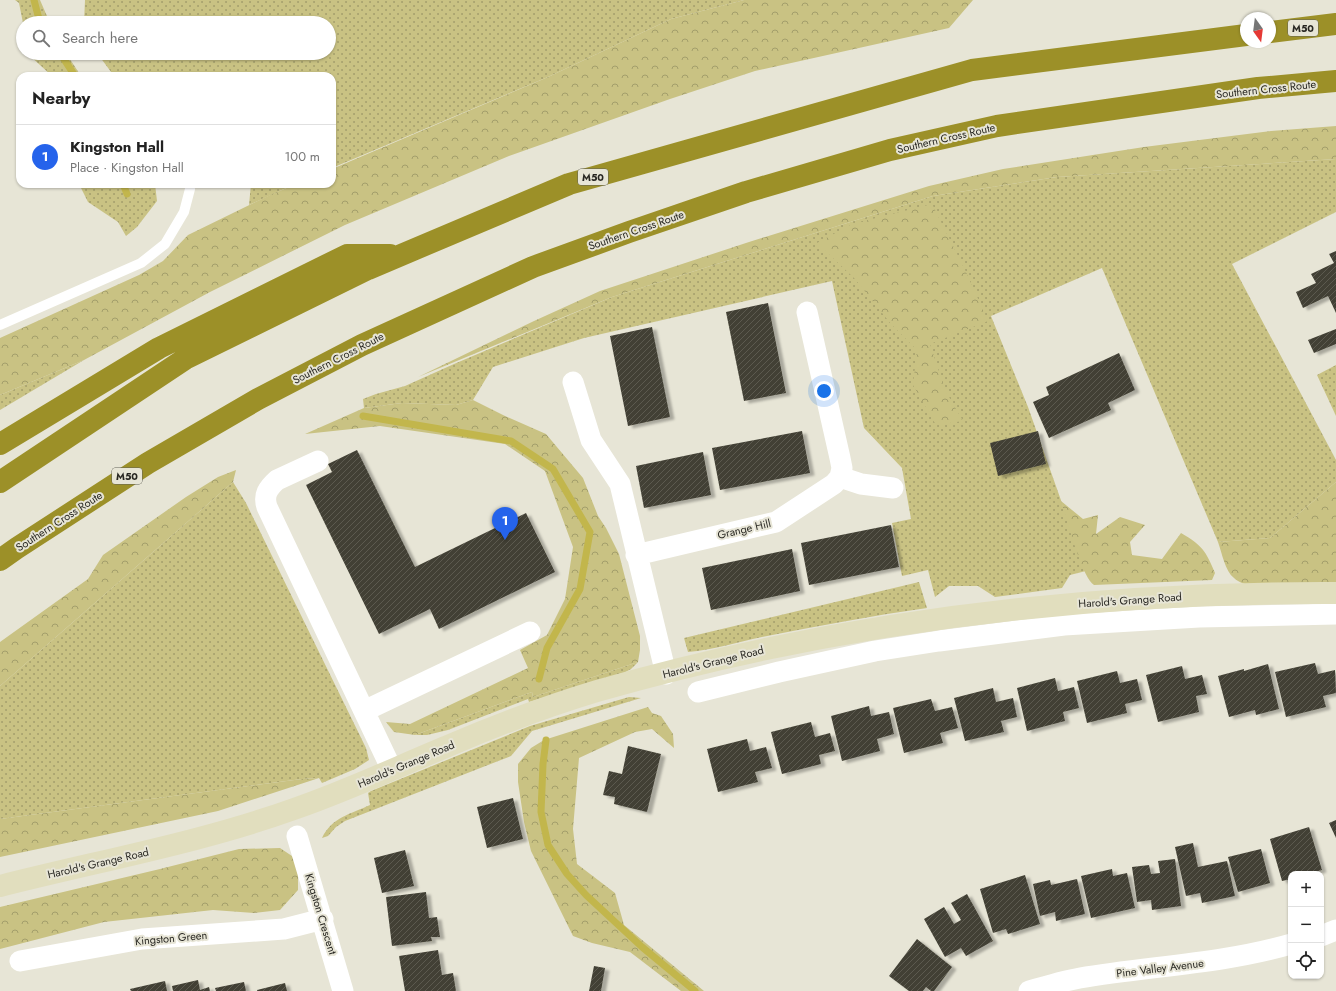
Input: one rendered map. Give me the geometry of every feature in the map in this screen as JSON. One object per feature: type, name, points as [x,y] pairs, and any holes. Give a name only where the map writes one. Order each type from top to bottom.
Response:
[{"type":"highway","name":"M50","points":[[1276,31],[1336,24]]},
{"type":"highway","name":"M50","points":[[0,482],[185,359],[368,269],[569,184],[972,70],[1240,36]]},
{"type":"highway","name":"Southern Cross Route","points":[[0,560],[148,462],[265,395],[362,345],[533,267],[629,232],[746,192],[882,153],[998,126],[1258,88],[1336,81]]},
{"type":"highway","points":[[0,444],[159,348],[347,255],[400,256]]},
{"type":"street","points":[[807,312],[840,458],[842,468],[840,477],[861,484],[893,488]]},
{"type":"street","points":[[573,382],[591,440],[620,484],[666,674]]},
{"type":"street","points":[[318,461],[277,480],[266,494],[264,500],[266,508],[392,770]]},
{"type":"street","name":"Grange Hill","points":[[636,555],[776,522],[834,484],[840,477]]},
{"type":"street","name":"Harold's Grange Road","points":[[698,692],[875,651],[939,641],[1063,615],[1198,595],[1334,603]]},
{"type":"street","name":"Harold's Grange Road","points":[[1198,595],[1199,617]]},
{"type":"street","name":"Harold's Grange Road","points":[[0,886],[218,834],[347,790],[452,744],[545,708],[599,691],[758,650],[936,620],[1063,615],[1199,617],[1334,603]]},
{"type":"street","points":[[936,620],[939,641]]},
{"type":"street","points":[[364,711],[530,632]]},
{"type":"street","points":[[811,640],[816,664]]},
{"type":"street","name":"Kingston Crescent","points":[[297,836],[344,991]]},
{"type":"street","name":"Kingston Green","points":[[20,961],[142,939],[284,929],[322,919]]},
{"type":"street","points":[[1324,935],[1336,930]]},
{"type":"street","name":"Pine Valley Avenue","points":[[1029,991],[1079,978],[1233,958],[1288,945]]},
{"type":"lane","points":[[0,325],[141,263],[165,244],[184,212],[190,189]]},
{"type":"green space","points":[[15,0],[40,0],[47,16],[22,16],[19,3]]},
{"type":"green space","points":[[85,0],[744,0],[671,19],[548,77],[336,166],[336,72],[111,72],[102,60],[336,60],[336,16],[84,16]]},
{"type":"green space","points":[[744,0],[973,0],[949,28],[755,71],[670,99],[509,156],[345,225],[210,292],[84,360],[0,395],[0,338],[139,275],[163,261],[188,235],[270,195],[287,188],[336,188],[336,167],[548,77],[671,19]]},
{"type":"green space","points":[[34,60],[71,60],[78,72],[48,72]]},
{"type":"green space","points":[[1336,126],[1336,159],[1057,177],[933,196],[612,297],[418,377],[600,291],[749,242],[929,186],[1003,169],[1144,147],[1271,131]]},
{"type":"green space","points":[[1336,159],[1336,212],[1232,264],[1336,460],[1336,482],[1270,538],[1218,542],[1102,268],[991,316],[1028,407],[1086,571],[1070,575],[1062,588],[995,597],[978,586],[949,586],[935,597],[928,570],[902,576],[892,523],[911,519],[902,468],[864,428],[832,281],[584,338],[493,367],[473,400],[456,405],[402,403],[364,408],[363,399],[405,386],[612,297],[933,196],[1057,177]]},
{"type":"green space","points":[[81,188],[155,188],[157,201],[137,227],[126,236],[118,222],[88,202]]},
{"type":"green space","points":[[251,188],[286,188],[249,205]]},
{"type":"green space","points":[[932,204],[965,270],[988,321],[930,344],[945,390],[963,421],[936,425],[913,385],[917,350],[891,324],[854,278],[817,243],[852,224]]},
{"type":"green space","points":[[84,360],[0,410],[0,395]]},
{"type":"green space","points":[[1336,365],[1336,416],[1317,375]]},
{"type":"green space","points":[[473,400],[546,434],[583,478],[598,516],[619,554],[640,636],[638,662],[533,697],[532,692],[415,735],[394,732],[386,722],[410,724],[528,668],[520,650],[547,635],[565,599],[573,547],[545,471],[505,444],[380,426],[305,434],[364,408],[402,403],[456,405]]},
{"type":"green space","points":[[236,470],[233,482],[0,686],[0,642],[88,579],[103,555],[186,497],[218,477]]},
{"type":"green space","points":[[233,482],[246,503],[366,748],[369,760],[355,769],[322,783],[319,778],[302,779],[0,819],[0,686]]},
{"type":"green space","points":[[1336,482],[1336,582],[1252,586],[1236,580],[1231,575],[1226,566],[1218,542],[1270,538]]},
{"type":"green space","points":[[1061,501],[1083,519],[1098,515],[1096,534],[1120,517],[1145,525],[1130,542],[1132,555],[1162,559],[1181,533],[1199,545],[1206,554],[1215,573],[1212,580],[1094,585],[1084,571]]},
{"type":"green space","points":[[919,582],[927,608],[824,625],[697,651],[688,652],[684,638]]},
{"type":"green space","points":[[638,662],[631,669],[622,674],[529,702],[528,699],[448,730],[427,735],[415,735],[532,692],[533,697]]},
{"type":"green space","points":[[629,697],[641,698],[532,731],[511,756],[345,821],[336,827],[328,836],[322,838],[331,825],[343,817],[370,805],[368,793],[371,791],[530,726]]},
{"type":"green space","points":[[648,707],[652,713],[661,716],[673,734],[674,748],[652,729],[635,732],[579,758],[573,829],[577,864],[615,893],[624,925],[704,991],[681,991],[630,952],[592,943],[573,936],[531,851],[524,822],[518,782],[518,764],[531,748],[544,740]]},
{"type":"green space","points":[[319,778],[218,811],[0,857],[0,819]]},
{"type":"green space","points":[[280,848],[298,860],[298,890],[280,910],[254,913],[213,910],[104,922],[0,949],[0,907],[239,849]]},
{"type":"building","points":[[1336,251],[1336,313],[1328,296],[1303,308],[1296,292],[1316,283],[1311,274],[1334,263],[1329,254]]},
{"type":"building","points":[[768,303],[786,393],[744,401],[726,312]]},
{"type":"building","points":[[652,327],[670,417],[628,426],[610,336]]},
{"type":"building","points":[[1336,329],[1336,344],[1314,353],[1308,340]]},
{"type":"building","points":[[1119,353],[1135,390],[1108,403],[1111,410],[1049,438],[1033,402],[1049,395],[1046,387]]},
{"type":"building","points":[[802,431],[810,473],[720,490],[712,448]]},
{"type":"building","points":[[1038,431],[1046,464],[998,476],[990,443]]},
{"type":"building","points":[[357,450],[415,567],[526,513],[555,572],[439,629],[430,609],[379,634],[306,485],[332,472],[328,464]]},
{"type":"building","points":[[703,452],[711,495],[644,508],[636,466]]},
{"type":"building","points":[[891,525],[899,567],[809,585],[801,543]]},
{"type":"building","points":[[792,549],[800,591],[711,610],[702,568]]},
{"type":"building","points":[[1315,663],[1318,674],[1335,670],[1336,693],[1323,696],[1326,707],[1286,717],[1275,672]]},
{"type":"building","points":[[1268,664],[1279,709],[1256,715],[1255,710],[1229,717],[1218,676],[1244,669],[1244,671]]},
{"type":"building","points":[[1182,666],[1185,679],[1202,675],[1207,694],[1196,696],[1199,712],[1158,722],[1146,675]]},
{"type":"building","points":[[1117,671],[1120,683],[1137,679],[1142,700],[1125,704],[1127,713],[1087,723],[1077,681]]},
{"type":"building","points":[[1055,678],[1058,691],[1074,687],[1079,708],[1063,712],[1065,721],[1027,731],[1017,688]]},
{"type":"building","points":[[993,688],[996,702],[1013,698],[1017,717],[1001,721],[1004,732],[965,741],[954,698]]},
{"type":"building","points":[[931,699],[935,711],[952,707],[958,728],[940,733],[943,743],[904,753],[893,708]]},
{"type":"building","points":[[869,706],[871,716],[889,712],[894,734],[877,739],[880,751],[842,761],[831,716]]},
{"type":"building","points":[[811,722],[815,737],[830,733],[835,751],[819,755],[821,764],[782,774],[771,732]]},
{"type":"building","points":[[747,739],[750,751],[766,747],[772,768],[755,772],[758,782],[718,792],[707,749]]},
{"type":"building","points":[[628,746],[661,754],[647,812],[614,804],[615,797],[603,795],[609,771],[622,774]]},
{"type":"building","points":[[513,798],[523,839],[487,848],[477,807]]},
{"type":"building","points":[[1336,820],[1336,838],[1329,823]]},
{"type":"building","points":[[1309,827],[1322,870],[1288,871],[1288,880],[1282,881],[1270,839]]},
{"type":"building","points":[[1193,843],[1198,867],[1227,861],[1235,896],[1202,903],[1200,893],[1186,896],[1175,847]]},
{"type":"building","points":[[1261,849],[1270,883],[1238,892],[1228,857]]},
{"type":"building","points":[[405,850],[414,886],[382,893],[374,858]]},
{"type":"building","points":[[1175,859],[1181,906],[1152,910],[1151,900],[1137,902],[1132,867],[1149,865],[1151,874],[1160,873],[1158,861]]},
{"type":"building","points":[[1112,869],[1113,876],[1127,873],[1135,908],[1091,918],[1081,876]]},
{"type":"building","points":[[1025,875],[1040,924],[1008,934],[1006,929],[993,933],[980,889]]},
{"type":"building","points":[[1077,879],[1085,914],[1056,921],[1055,912],[1040,916],[1033,884],[1050,880],[1051,885]]},
{"type":"building","points":[[426,892],[429,918],[437,917],[440,937],[431,937],[432,941],[392,946],[386,897]]},
{"type":"building","points":[[967,894],[993,941],[966,956],[961,948],[945,957],[924,919],[944,907],[954,924],[961,920],[951,903]]},
{"type":"building","points":[[917,939],[952,967],[934,991],[931,991],[926,987],[923,991],[909,991],[889,976]]},
{"type":"building","points":[[438,950],[442,975],[453,973],[456,991],[405,991],[399,956]]},
{"type":"building","points":[[594,966],[605,968],[601,991],[589,991]]},
{"type":"building","points":[[198,980],[200,990],[209,987],[210,991],[173,991],[172,986]]},
{"type":"building","points":[[165,981],[167,991],[131,991],[130,989]]},
{"type":"building","points":[[244,982],[246,991],[216,991],[215,988]]},
{"type":"building","points":[[285,983],[287,991],[257,991],[257,990]]},
{"type":"waterway","points":[[34,0],[38,16]]},
{"type":"waterway","points":[[65,60],[72,72]]},
{"type":"waterway","points":[[125,188],[127,194]]},
{"type":"waterway","points":[[363,416],[511,441],[553,469],[590,532],[580,589],[547,648],[539,679]]},
{"type":"waterway","points":[[546,740],[543,764],[541,812],[548,845],[567,874],[586,895],[642,947],[695,991]]},
{"type":"place","name":"Kingston Hall","points":[[505,540]]}]
